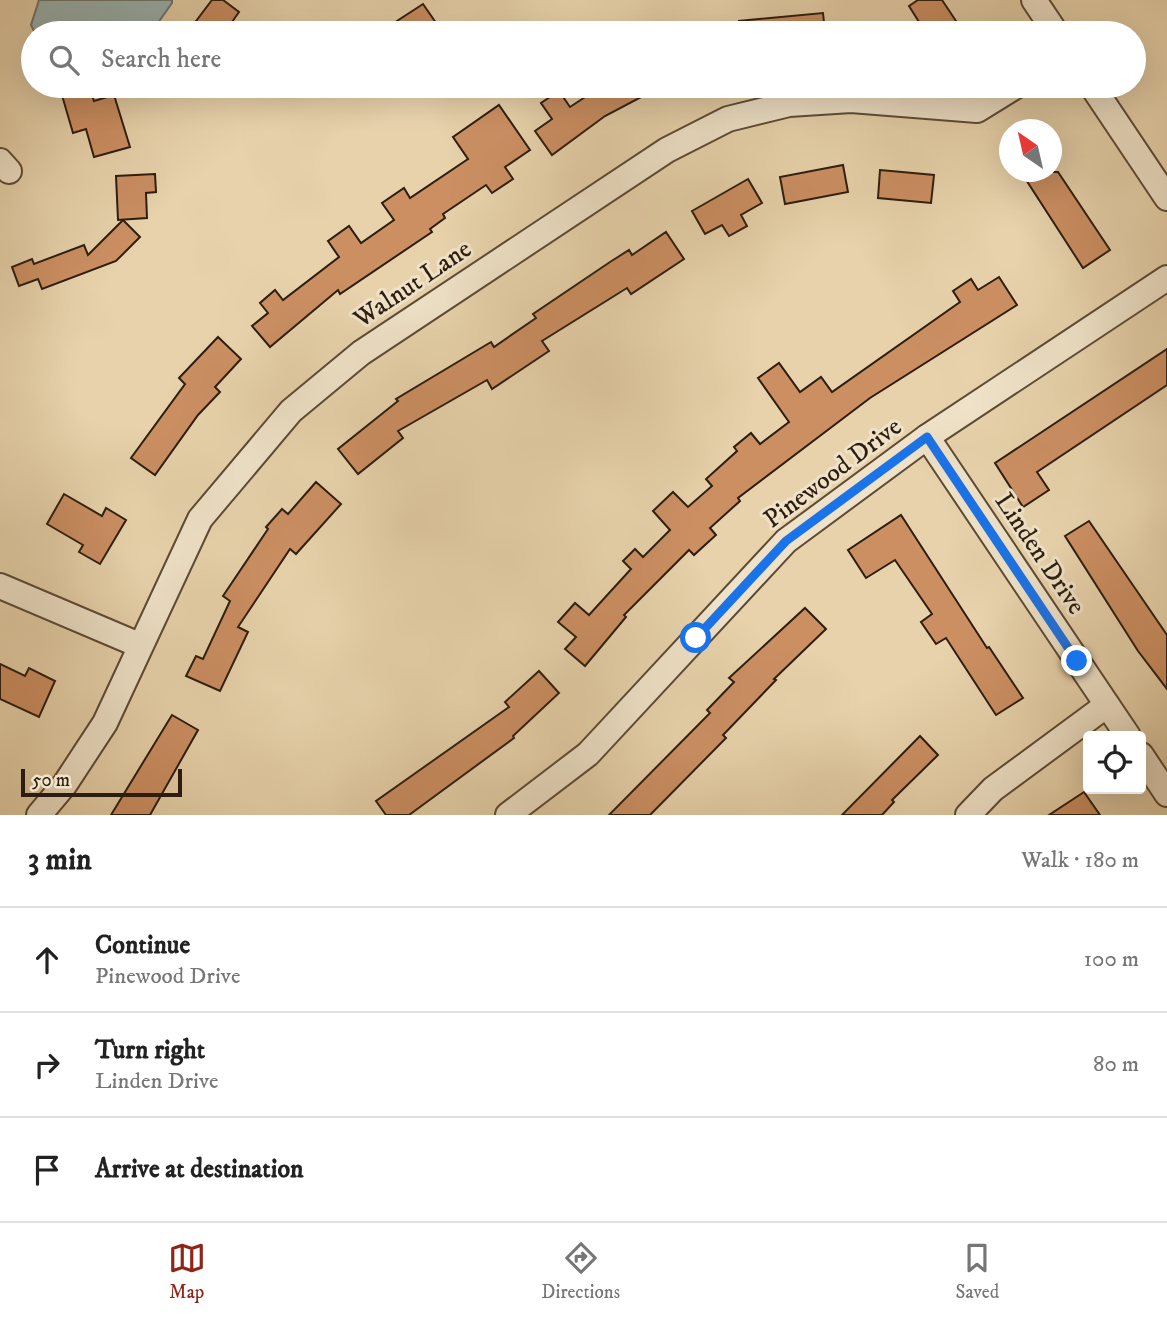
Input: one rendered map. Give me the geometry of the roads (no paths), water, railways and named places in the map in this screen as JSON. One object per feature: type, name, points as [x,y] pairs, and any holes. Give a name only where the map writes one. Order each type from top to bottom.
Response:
[{"type":"street","points":[[1034,0],[1048,21]]},
{"type":"street","name":"Walnut Lane","points":[[39,815],[65,784],[105,723],[139,645],[200,519],[291,411],[361,353],[667,150],[728,120],[789,104],[851,100],[977,110],[996,98]]},
{"type":"street","points":[[1100,98],[1167,198]]},
{"type":"street","name":"Pinewood Drive","points":[[508,815],[588,754],[786,541],[927,437],[1167,278]]},
{"type":"street","name":"Linden Drive","points":[[927,437],[1125,731]]},
{"type":"street","points":[[0,586],[139,645]]},
{"type":"street","points":[[968,815],[993,789],[1107,705]]},
{"type":"street","points":[[1146,762],[1167,794]]},
{"type":"water","points":[[39,0],[172,0],[159,21],[32,21]]}]
